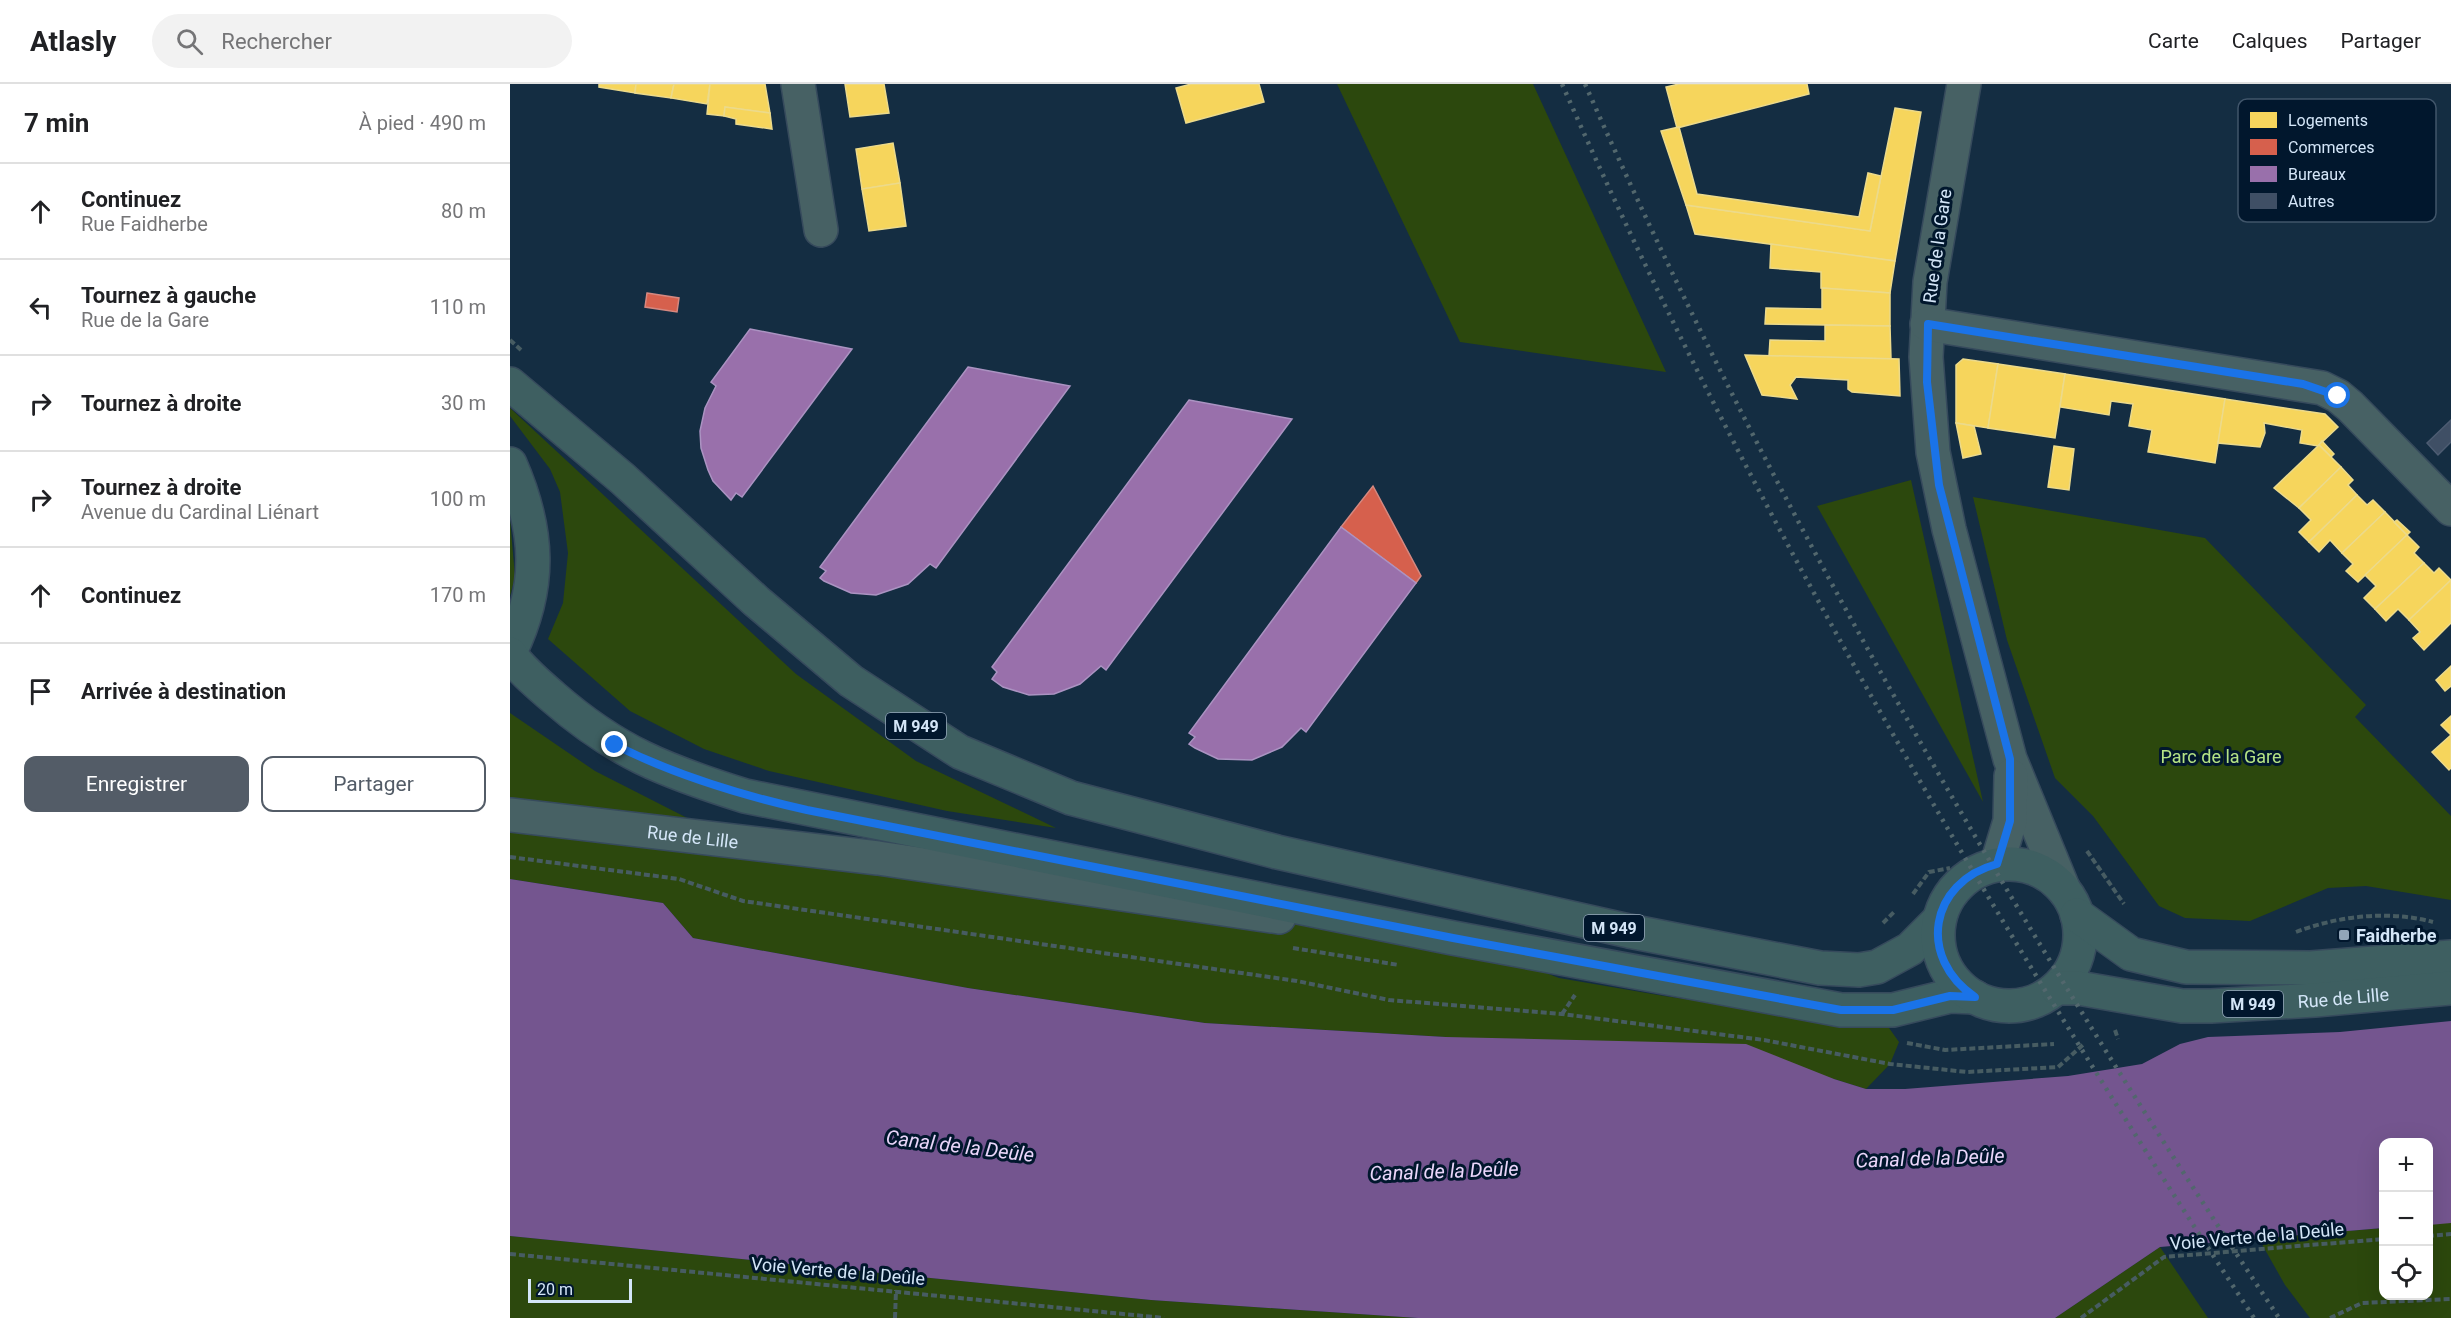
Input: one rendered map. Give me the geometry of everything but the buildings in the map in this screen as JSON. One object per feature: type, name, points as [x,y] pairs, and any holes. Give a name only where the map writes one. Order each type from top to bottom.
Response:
[{"type":"main road","name":"M 949","points":[[510,384],[623,479],[756,602],[860,688],[960,752],[1071,798],[1277,852],[1629,931],[1809,967],[1850,970],[1876,967],[1910,949],[1939,920]]},
{"type":"main road","points":[[510,464],[527,508],[532,533],[534,569],[531,597],[510,653],[543,688],[579,719],[615,745],[657,766],[735,793],[807,810],[1453,938]]},
{"type":"main road","points":[[1997,864],[2028,866],[2047,875],[2070,902],[2080,935],[2077,954],[2069,972],[2057,988],[2039,999],[2017,1005],[1995,1005],[1964,990],[1947,970],[1938,946],[1939,920],[1946,900],[1962,880],[1984,867],[1997,864]]},
{"type":"main road","name":"Rue de Lille","points":[[2070,902],[2131,954],[2186,967],[2312,968],[2451,957]]},
{"type":"main road","name":"M 949","points":[[1453,938],[1841,1010],[1893,1010],[1950,996],[1975,997]]},
{"type":"main road","name":"Rue de Lille","points":[[2057,988],[2078,988],[2171,1005],[2211,1006],[2451,988]]},
{"type":"street","points":[[798,84],[821,230]]},
{"type":"street","name":"Rue de la Gare","points":[[1964,84],[1935,246],[1928,324],[1927,382],[1937,474],[2010,759],[2070,902]]},
{"type":"street","points":[[1928,324],[2322,388],[2338,396],[2350,406],[2451,509]]},
{"type":"street","points":[[519,363],[623,479]]},
{"type":"street","name":"Rue de la Gare","points":[[1997,864],[2010,821],[2010,759]]},
{"type":"street","name":"Rue de Lille","points":[[510,815],[878,858],[1310,922],[1453,938]]},
{"type":"path","points":[[510,340],[519,363]]},
{"type":"path","points":[[2082,844],[2125,905]]},
{"type":"path","points":[[510,857],[679,879],[743,901],[1297,981],[1389,1000],[1562,1014],[1764,1040],[1890,1064],[1967,1072],[2058,1066],[2085,1043]]},
{"type":"path","points":[[1917,890],[1929,872],[1950,868]]},
{"type":"path","points":[[2292,934],[2337,918],[2412,917],[2434,923]]},
{"type":"path","points":[[1875,929],[1884,922]]},
{"type":"path","points":[[1562,1014],[1577,993]]},
{"type":"path","points":[[1928,1047],[1946,1050],[2054,1044]]},
{"type":"path","points":[[2433,1236],[2451,1234]]},
{"type":"path","name":"Voie Verte de la Deûle","points":[[2081,1318],[2164,1257],[2379,1239]]},
{"type":"path","name":"Voie Verte de la Deûle","points":[[510,1254],[1164,1318]]},
{"type":"path","points":[[895,1318],[896,1290]]},
{"type":"path","points":[[2330,1318],[2362,1303],[2451,1299]]},
{"type":"green space","points":[[1337,84],[1533,84],[1666,372],[1460,342]]},
{"type":"green space","points":[[510,408],[796,674],[916,761],[1056,828],[947,811],[769,771],[704,749],[630,711],[548,639],[563,603],[568,553],[560,492],[550,469],[510,416]]},
{"type":"green space","points":[[1911,480],[1983,802],[1817,506]]},
{"type":"green space","name":"Parc de la Gare","points":[[1973,497],[2205,538],[2366,705],[2355,717],[2451,816],[2451,900],[2366,886],[2328,888],[2250,921],[2185,918],[2159,906],[2093,816],[2055,778],[2007,640]]},
{"type":"green space","points":[[510,519],[515,577],[510,596]]},
{"type":"green space","points":[[510,713],[595,771],[701,825],[510,801]]},
{"type":"green space","points":[[510,815],[1453,938],[1559,978],[1664,996],[1889,1028],[1899,1042],[1890,1064],[1866,1089],[1834,1079],[1446,1037],[1205,1023],[968,988],[693,938],[663,903],[510,879]]},
{"type":"green space","points":[[2451,1222],[2451,1318],[2310,1318],[2285,1285],[2259,1239],[2379,1228],[2379,1300],[2433,1300],[2433,1224]]},
{"type":"green space","points":[[510,1236],[1151,1300],[1418,1318],[510,1318]]},
{"type":"green space","points":[[2160,1247],[2208,1318],[2055,1318]]},
{"type":"water","name":"Canal de la Deûle","points":[[510,879],[663,903],[693,938],[968,988],[1205,1023],[1446,1037],[1746,1044],[1834,1079],[1866,1089],[1905,1089],[2068,1076],[2142,1064],[2180,1044],[2208,1037],[2340,1032],[2451,1021],[2451,1223],[2433,1225],[2433,1138],[2379,1138],[2379,1228],[2160,1247],[2055,1318],[1418,1318],[1151,1300],[510,1236]]},
{"type":"railway","points":[[1562,84],[1636,245],[1714,404],[1796,561],[1882,715],[1971,868],[2063,1019],[2254,1318]]},
{"type":"railway","points":[[1585,84],[1659,245],[1737,404],[1819,561],[1905,716],[2087,1021],[2279,1318]]},
{"type":"place","name":"Faidherbe","points":[[2344,935]]},
{"type":"route","points":[[615,745],[657,766],[695,780],[745,796],[807,810],[1453,938],[1797,1002],[1841,1010],[1870,1011],[1909,1007],[1950,996],[1975,997],[1964,990],[1947,970],[1938,946],[1937,933],[1942,909],[1953,890],[1972,873],[1997,864],[2010,821],[2010,759],[1939,485],[1929,417],[1926,357],[1928,324],[2303,384],[2322,388],[2338,396]]}]
